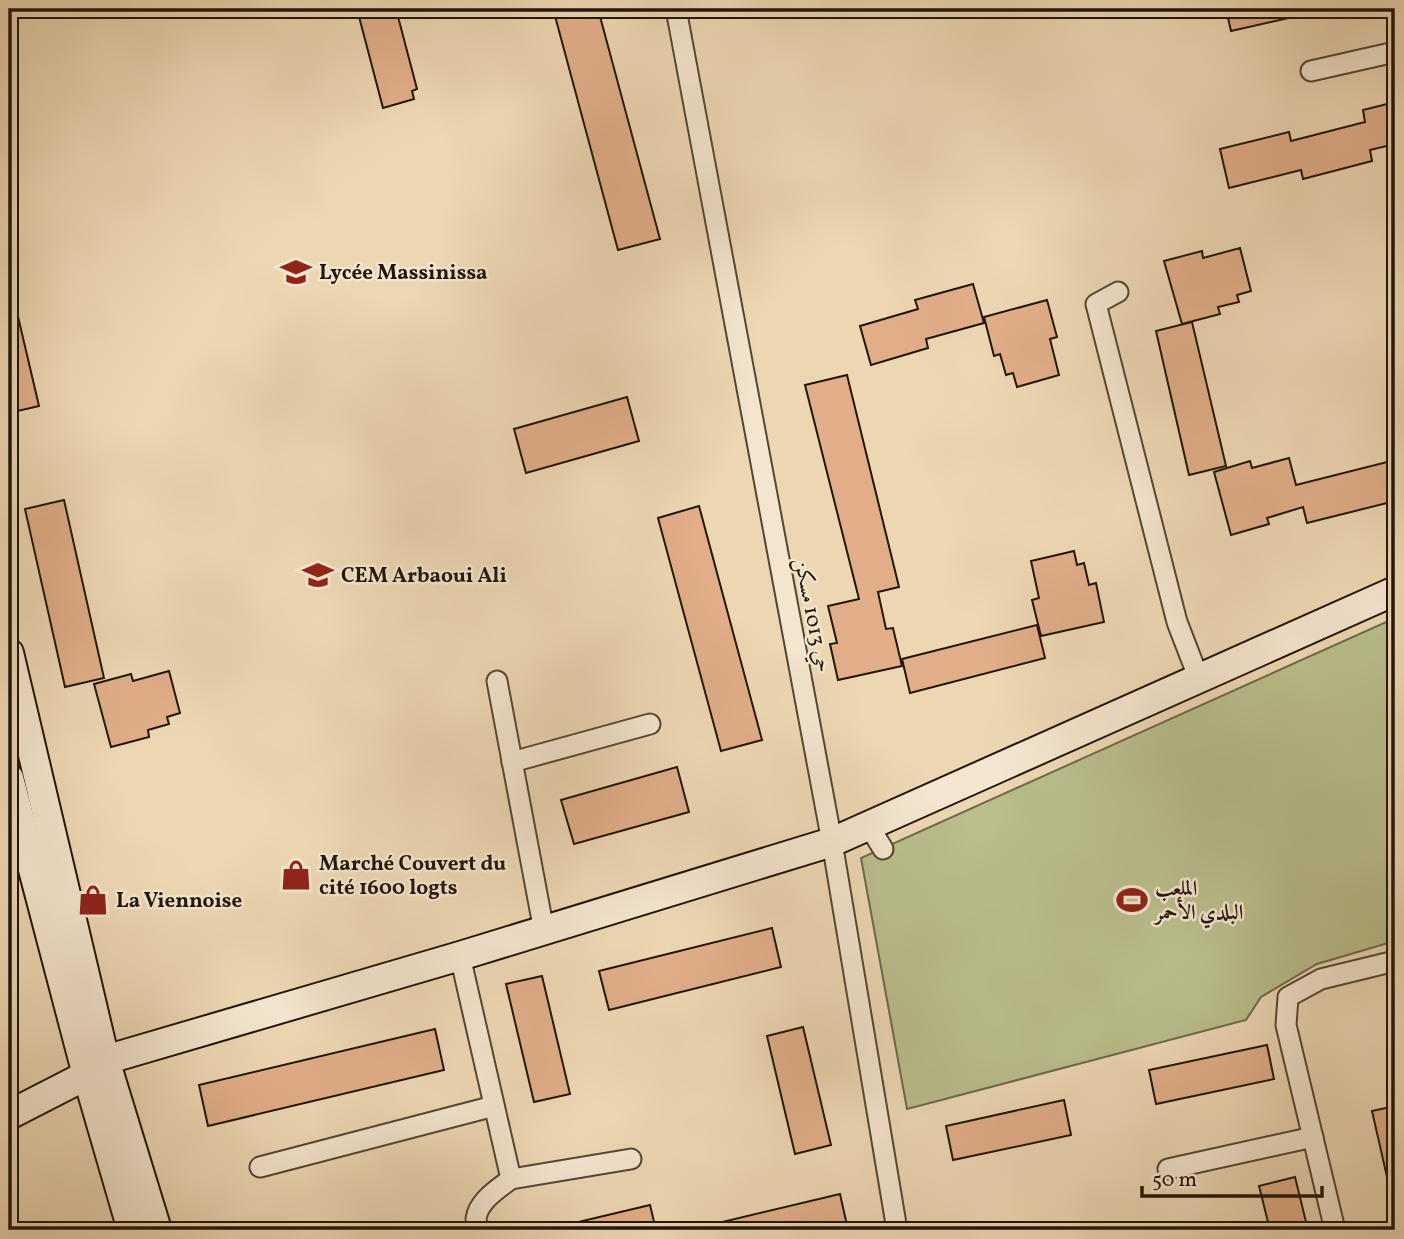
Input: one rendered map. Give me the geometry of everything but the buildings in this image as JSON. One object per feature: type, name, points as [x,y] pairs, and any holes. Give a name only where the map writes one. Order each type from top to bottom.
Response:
[{"type":"street","name":"حي 1013 مسكن","points":[[676,9],[832,842],[897,1230]]},
{"type":"street","points":[[1311,71],[1395,52]]},
{"type":"street","points":[[1118,292],[1096,304],[1177,622],[1199,679]]},
{"type":"street","points":[[9,1115],[96,1068],[832,842],[876,837],[1199,679],[1395,591]]},
{"type":"street","points":[[9,653],[44,804],[96,1068],[132,1230]]},
{"type":"street","points":[[497,681],[544,930]]},
{"type":"street","points":[[512,762],[650,724]]},
{"type":"street","points":[[9,778],[13,814],[96,1068],[157,1230]]},
{"type":"street","points":[[13,814],[44,804]]},
{"type":"street","points":[[460,956],[510,1180]]},
{"type":"street","points":[[1335,1230],[1286,1025],[1288,997],[1321,979],[1395,961]]},
{"type":"street","points":[[260,1167],[494,1106]]},
{"type":"street","points":[[1168,1169],[1313,1137]]},
{"type":"street","points":[[479,1230],[476,1219],[481,1206],[490,1194],[510,1180],[631,1159]]},
{"type":"green space","name":"الملعب البلدي الأحمر","points":[[1395,618],[1395,941],[1317,964],[1261,997],[1246,1020],[907,1109],[861,858]]},
{"type":"place","name":"Lycée Massinissa","points":[[296,272]]},
{"type":"place","name":"CEM Arbaoui Ali","points":[[318,575]]},
{"type":"place","name":"Marché Couvert du cité 1600 logts","points":[[296,875]]},
{"type":"place","name":"La Viennoise","points":[[93,900]]},
{"type":"place","name":"الملعب البلدي الأحمر","points":[[1132,900]]}]
